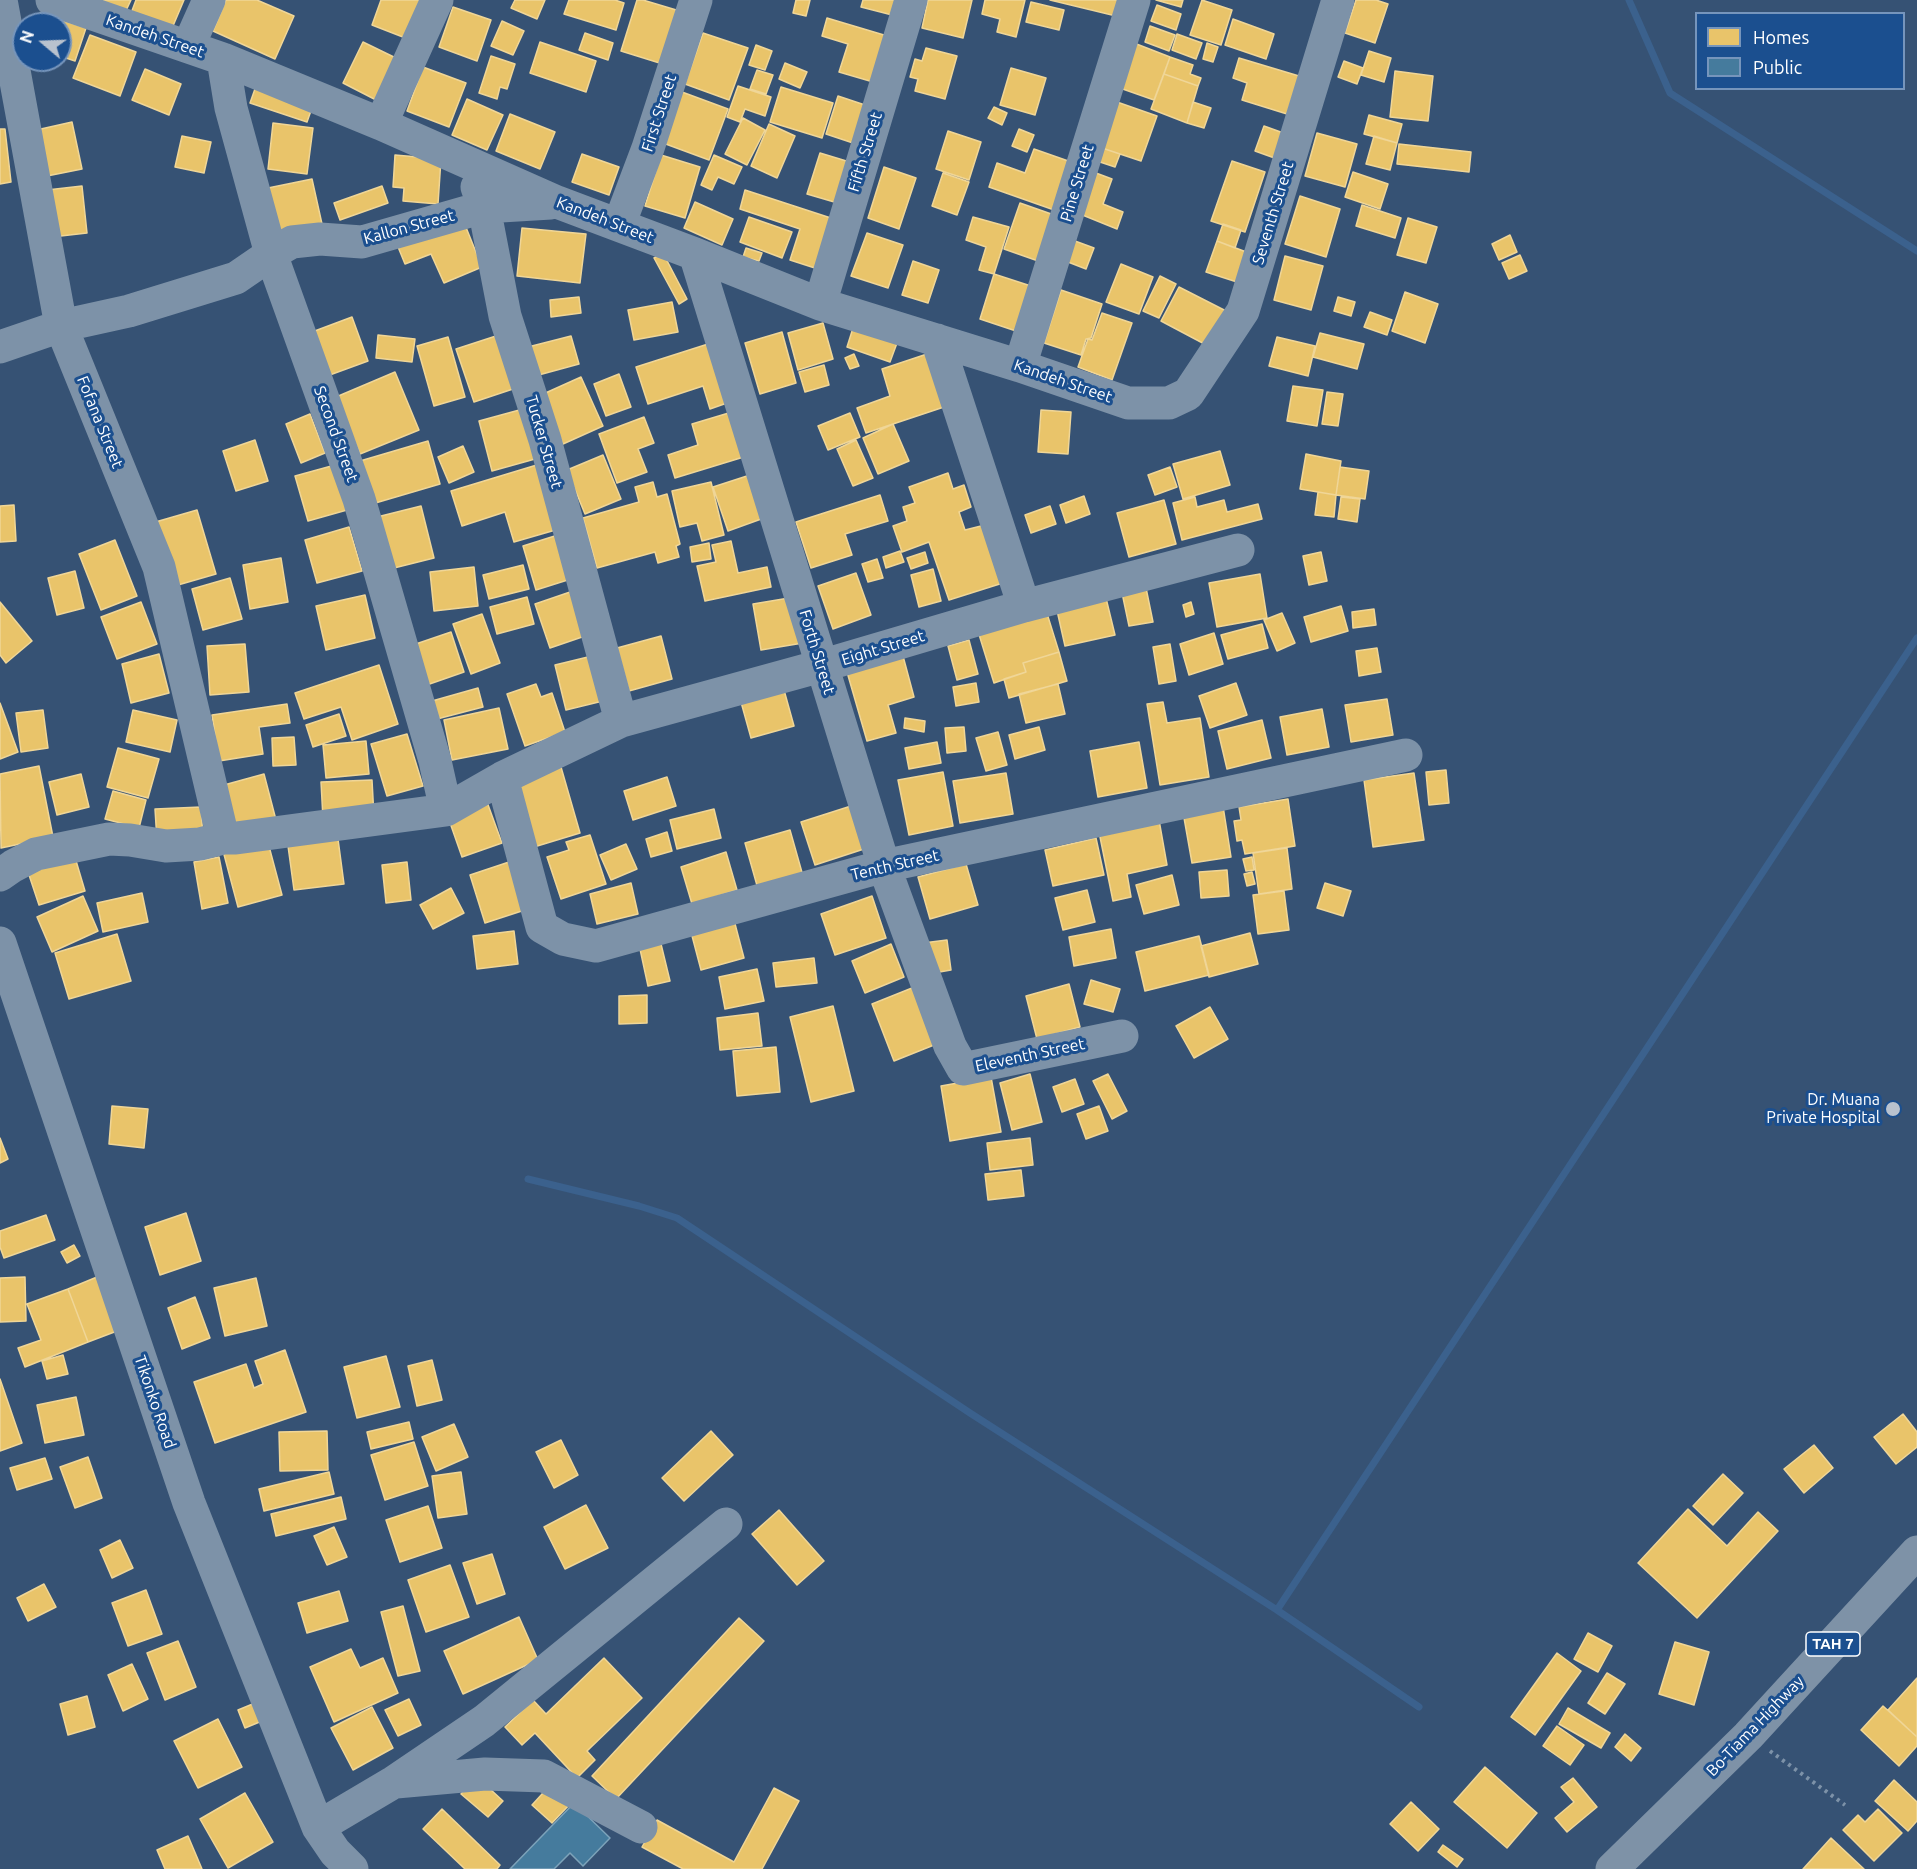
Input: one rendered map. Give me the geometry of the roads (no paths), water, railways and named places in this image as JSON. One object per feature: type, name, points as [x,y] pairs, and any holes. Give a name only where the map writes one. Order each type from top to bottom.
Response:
[{"type":"highway","name":"Bo-Tiama Highway","points":[[1612,1869],[1748,1736],[1917,1552]]},
{"type":"street","name":"Fofana Street","points":[[1,0],[61,326],[159,567],[223,838]]},
{"type":"street","name":"Kandeh Street","points":[[52,0],[223,58],[470,162],[557,202],[820,304],[1020,366],[1128,403],[1169,403]]},
{"type":"street","points":[[188,47],[209,0]]},
{"type":"street","points":[[381,124],[437,0]]},
{"type":"street","name":"First Street","points":[[619,225],[648,148],[696,0]]},
{"type":"street","name":"Fifth Street","points":[[820,304],[911,0]]},
{"type":"street","name":"Pine Street","points":[[1020,366],[1134,0]]},
{"type":"street","name":"Seventh Street","points":[[1169,403],[1188,394],[1243,311],[1338,0]]},
{"type":"street","name":"Second Street","points":[[223,58],[231,108],[271,254],[359,499],[435,760],[446,810]]},
{"type":"street","name":"Tucker Street","points":[[470,162],[484,207],[505,316],[544,440],[621,721]]},
{"type":"street","name":"Kallon Street","points":[[0,347],[61,326],[129,311],[236,278],[291,242],[320,239],[362,242],[484,207],[557,202]]},
{"type":"street","name":"Forth Street","points":[[695,254],[884,866],[950,1046]]},
{"type":"street","points":[[938,340],[1024,606]]},
{"type":"street","name":"Eight Street","points":[[446,810],[502,778],[621,721],[821,666],[1024,606],[1238,550]]},
{"type":"street","name":"Tenth Street","points":[[502,778],[542,927],[563,939],[596,946],[884,866],[1406,755]]},
{"type":"street","points":[[0,875],[36,854],[109,839],[166,846],[200,844],[223,838],[446,810]]},
{"type":"street","name":"Tikonko Road","points":[[0,943],[189,1503],[330,1854]]},
{"type":"street","name":"Eleventh Street","points":[[950,1046],[963,1069],[1122,1036]]},
{"type":"street","points":[[330,1854],[394,1782],[484,1721],[726,1524]]},
{"type":"street","points":[[394,1782],[485,1774],[544,1776],[641,1827]]},
{"type":"waterway","points":[[1629,0],[1670,93],[1917,251]]},
{"type":"waterway","points":[[1277,1610],[1917,638]]},
{"type":"waterway","points":[[528,1179],[639,1206],[677,1218],[970,1413],[1277,1610],[1419,1707]]},
{"type":"place","name":"Dr. Muana Private Hospital","points":[[1893,1109]]}]
